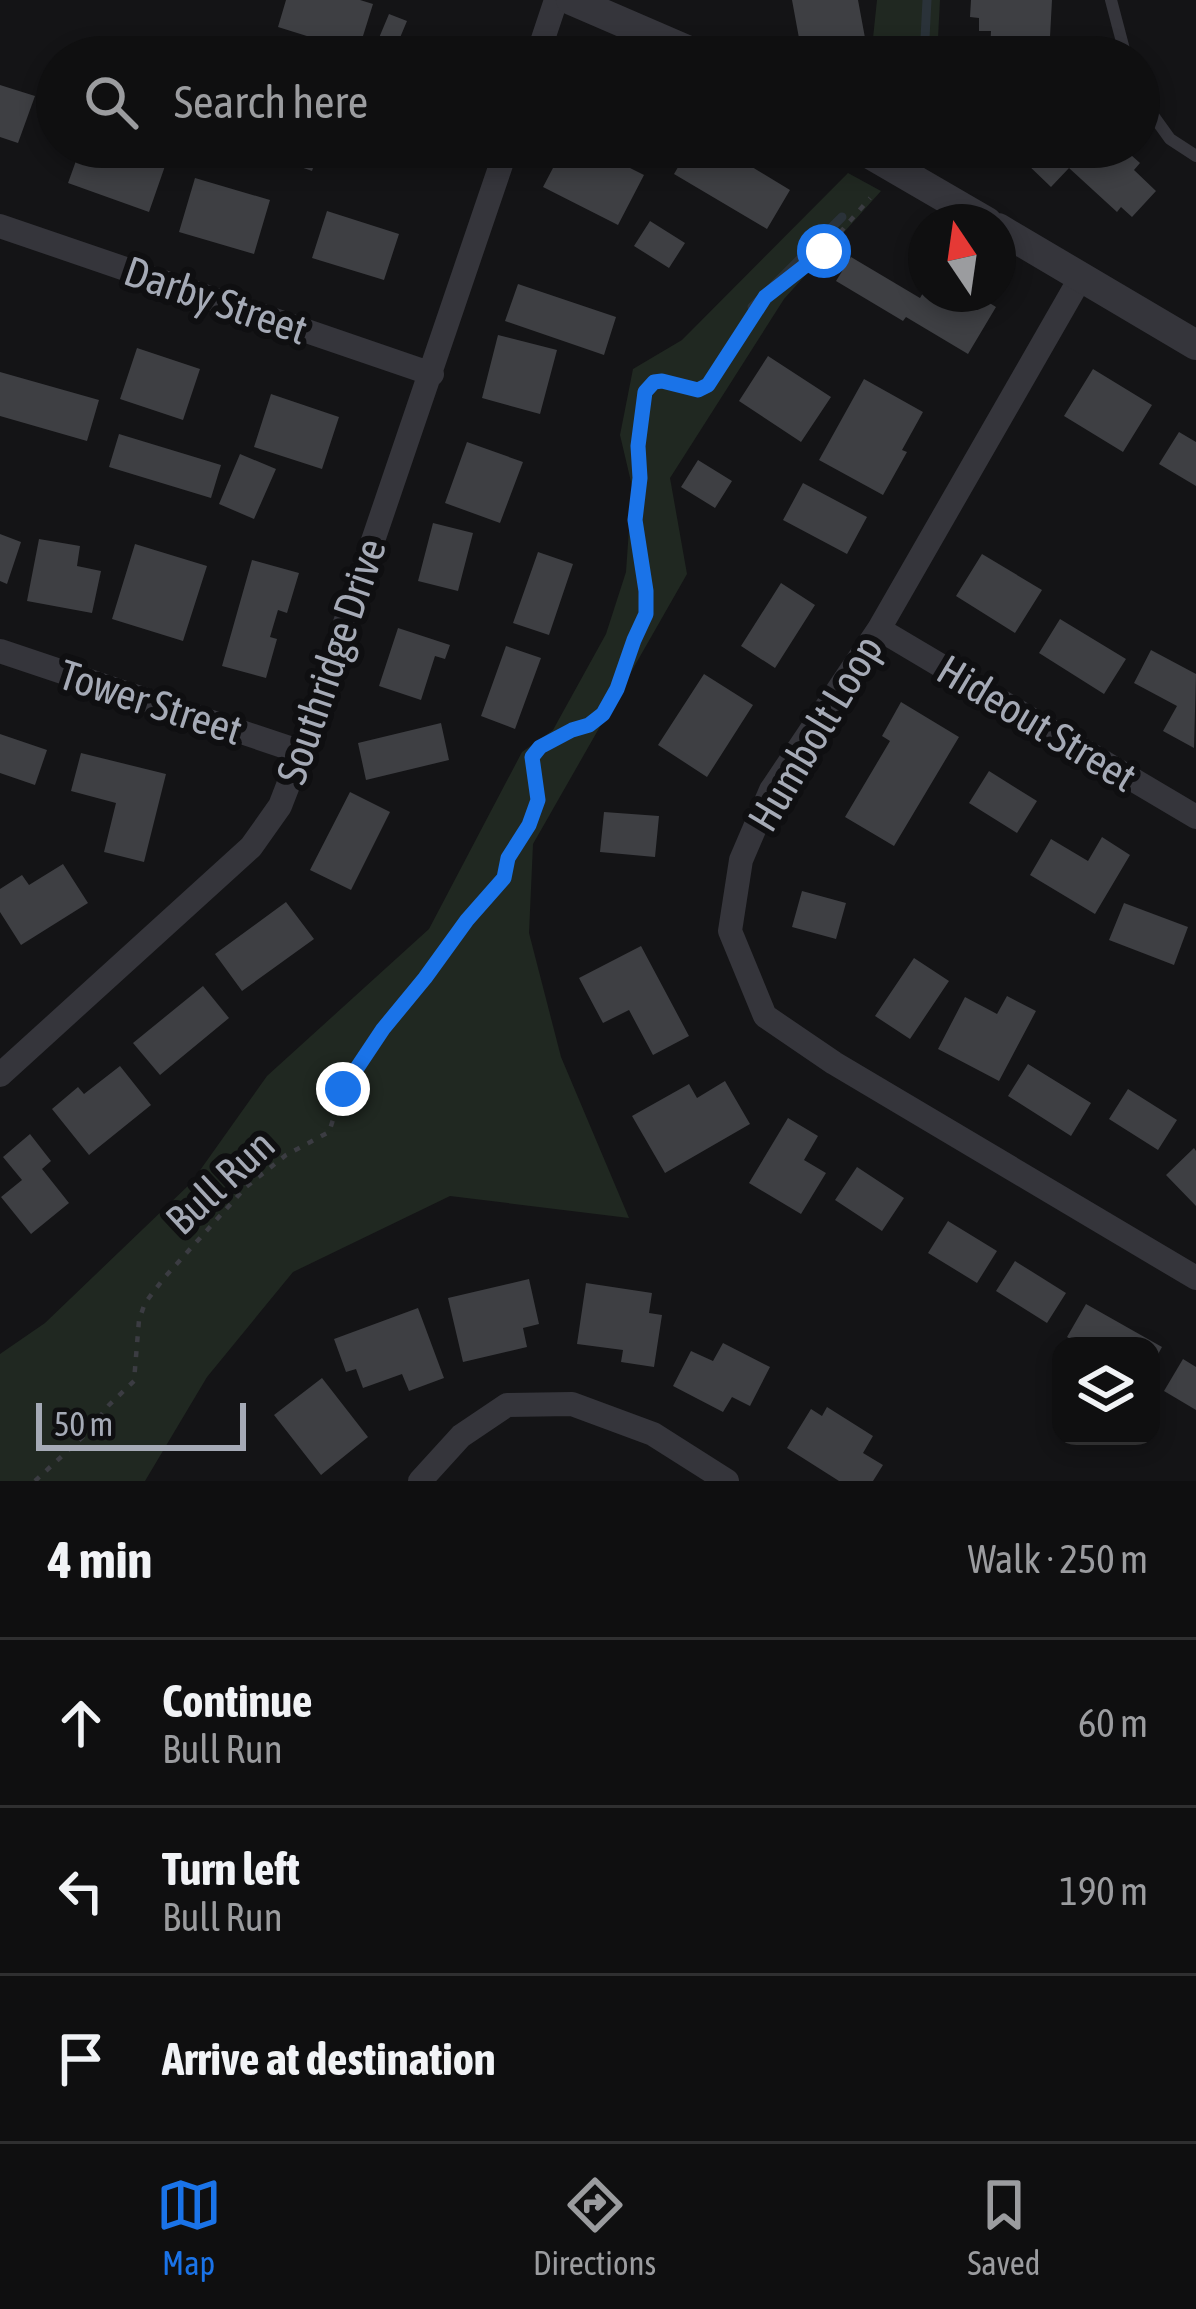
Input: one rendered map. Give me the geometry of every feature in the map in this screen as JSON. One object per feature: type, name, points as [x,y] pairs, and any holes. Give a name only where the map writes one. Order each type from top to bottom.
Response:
[{"type":"street","points":[[544,36],[556,0]]},
{"type":"street","points":[[571,0],[655,36]]},
{"type":"street","name":"Southridge Drive","points":[[0,1075],[251,847],[280,806],[500,168]]},
{"type":"street","points":[[894,168],[956,204]]},
{"type":"street","name":"Darby Street","points":[[0,226],[432,374]]},
{"type":"street","points":[[1016,239],[1196,345]]},
{"type":"street","name":"Humbolt Loop","points":[[1081,277],[879,629],[771,790],[741,860],[730,932],[765,1016],[834,1064],[1196,1278]]},
{"type":"street","name":"Hideout Street","points":[[879,629],[1196,817]]},
{"type":"street","name":"Tower Street","points":[[0,652],[302,752]]},
{"type":"street","points":[[420,1481],[461,1436],[507,1405],[572,1404],[653,1434],[727,1481]]},
{"type":"lane","points":[[1111,0],[1120,36]]},
{"type":"lane","points":[[1160,125],[1170,139],[1196,156]]},
{"type":"path","name":"Bull Run","points":[[35,1481],[134,1381],[139,1320],[164,1278],[246,1187],[286,1155],[329,1132],[343,1089],[383,1029],[504,878],[508,858],[538,800],[532,757],[540,747],[589,725],[610,702],[646,614],[635,520],[645,392],[662,381],[698,390],[708,385],[765,297],[824,251],[870,198]]},
{"type":"shaded area","points":[[877,0],[940,0],[938,36],[873,36]]},
{"type":"shaded area","points":[[848,173],[881,191],[784,299],[670,478],[687,574],[533,844],[529,933],[561,1057],[629,1218],[450,1196],[293,1272],[207,1377],[145,1481],[0,1481],[0,1354],[45,1323],[191,1183],[267,1076],[429,929],[522,752],[553,730],[606,634],[626,572],[632,486],[620,435],[633,369],[682,340]]},
{"type":"building","points":[[286,0],[373,4],[363,36],[307,36],[278,27]]},
{"type":"building","points":[[792,0],[858,0],[865,36],[799,36]]},
{"type":"building","points":[[971,0],[1052,0],[1050,36],[991,36],[991,31],[979,31],[979,18],[970,17]]},
{"type":"building","points":[[389,14],[407,21],[401,36],[380,36]]},
{"type":"building","points":[[0,85],[35,96],[18,143],[0,137]]},
{"type":"building","points":[[73,168],[164,168],[149,212],[68,183]]},
{"type":"building","points":[[553,168],[630,168],[644,175],[618,225],[543,187]]},
{"type":"building","points":[[678,168],[754,168],[790,190],[767,229],[674,174]]},
{"type":"building","points":[[1031,168],[1069,168],[1051,187]]},
{"type":"building","points":[[1069,168],[1136,168],[1156,191],[1132,217],[1121,207],[1117,212]]},
{"type":"building","points":[[195,178],[270,200],[254,254],[179,232]]},
{"type":"building","points":[[327,211],[399,234],[384,280],[312,258]]},
{"type":"building","points":[[650,221],[685,243],[669,268],[634,246]]},
{"type":"building","points":[[851,257],[908,291],[908,312],[993,312],[968,354],[836,281]]},
{"type":"building","points":[[518,284],[616,317],[604,355],[505,321]]},
{"type":"building","points":[[498,335],[557,350],[540,414],[482,398]]},
{"type":"building","points":[[137,348],[200,369],[183,420],[120,399]]},
{"type":"building","points":[[768,356],[831,397],[801,442],[739,401]]},
{"type":"building","points":[[1093,369],[1152,405],[1123,452],[1064,416]]},
{"type":"building","points":[[0,372],[99,400],[87,441],[0,416]]},
{"type":"building","points":[[864,379],[923,412],[883,495],[819,460]]},
{"type":"building","points":[[271,394],[339,417],[322,469],[254,447]]},
{"type":"building","points":[[1179,432],[1196,442],[1196,486],[1159,464]]},
{"type":"building","points":[[119,434],[221,465],[211,498],[109,467]]},
{"type":"building","points":[[467,442],[523,462],[500,523],[445,503]]},
{"type":"building","points":[[240,454],[276,469],[254,519],[219,504]]},
{"type":"building","points":[[698,460],[732,481],[715,508],[681,487]]},
{"type":"building","points":[[803,483],[867,517],[847,554],[783,520]]},
{"type":"building","points":[[433,523],[473,533],[458,591],[418,581]]},
{"type":"building","points":[[0,534],[21,542],[7,584],[0,581]]},
{"type":"building","points":[[39,539],[80,546],[77,566],[101,571],[92,613],[27,601]]},
{"type":"building","points":[[135,544],[207,566],[183,641],[112,619]]},
{"type":"building","points":[[538,552],[573,564],[549,635],[513,623]]},
{"type":"building","points":[[982,554],[1042,590],[1015,633],[956,596]]},
{"type":"building","points":[[252,560],[299,573],[287,613],[278,610],[270,637],[277,639],[266,678],[222,666]]},
{"type":"building","points":[[781,583],[815,605],[775,668],[741,646]]},
{"type":"building","points":[[1060,619],[1126,659],[1104,694],[1039,653]]},
{"type":"building","points":[[398,628],[450,645],[445,659],[435,656],[421,700],[379,686]]},
{"type":"building","points":[[506,646],[541,658],[515,729],[481,716]]},
{"type":"building","points":[[1151,650],[1196,674],[1194,748],[1163,731],[1177,706],[1134,683]]},
{"type":"building","points":[[704,674],[753,705],[707,777],[658,745]]},
{"type":"building","points":[[901,702],[959,737],[894,846],[845,817],[890,741],[882,736]]},
{"type":"building","points":[[441,723],[449,760],[366,780],[358,743]]},
{"type":"building","points":[[0,734],[47,750],[35,785],[0,773]]},
{"type":"building","points":[[81,753],[166,774],[144,862],[104,852],[116,803],[71,791]]},
{"type":"building","points":[[989,771],[1037,801],[1017,833],[969,803]]},
{"type":"building","points":[[350,792],[390,812],[351,890],[310,870]]},
{"type":"building","points":[[604,812],[659,816],[655,857],[600,852]]},
{"type":"building","points":[[1102,837],[1130,855],[1095,914],[1030,875],[1051,839],[1088,861]]},
{"type":"building","points":[[63,864],[88,903],[21,945],[0,912],[0,889],[22,875],[29,885]]},
{"type":"building","points":[[802,891],[846,903],[836,939],[792,927]]},
{"type":"building","points":[[286,902],[314,939],[242,991],[215,954]]},
{"type":"building","points":[[1124,903],[1188,927],[1174,965],[1109,940]]},
{"type":"building","points":[[641,946],[689,1036],[653,1055],[629,1010],[603,1023],[579,978]]},
{"type":"building","points":[[914,958],[949,981],[910,1039],[875,1016]]},
{"type":"building","points":[[203,986],[229,1018],[160,1075],[133,1043]]},
{"type":"building","points":[[1007,996],[1036,1011],[999,1081],[938,1049],[965,997],[997,1014]]},
{"type":"building","points":[[1028,1064],[1091,1103],[1071,1136],[1008,1096]]},
{"type":"building","points":[[120,1066],[151,1105],[89,1155],[52,1109],[78,1087],[84,1094]]},
{"type":"building","points":[[725,1081],[750,1124],[665,1173],[632,1116],[689,1084],[697,1098]]},
{"type":"building","points":[[1128,1089],[1177,1120],[1158,1150],[1109,1119]]},
{"type":"building","points":[[788,1118],[818,1136],[804,1160],[826,1173],[801,1214],[749,1183]]},
{"type":"building","points":[[30,1134],[51,1161],[42,1169],[69,1203],[31,1234],[1,1197],[22,1180],[3,1157]]},
{"type":"building","points":[[1194,1148],[1196,1151],[1196,1206],[1166,1175]]},
{"type":"building","points":[[857,1167],[904,1198],[882,1231],[835,1200]]},
{"type":"building","points":[[948,1221],[997,1251],[977,1283],[928,1253]]},
{"type":"building","points":[[1015,1261],[1066,1293],[1047,1323],[996,1291]]},
{"type":"building","points":[[529,1279],[539,1324],[523,1328],[527,1347],[463,1362],[448,1298]]},
{"type":"building","points":[[586,1283],[652,1293],[649,1313],[662,1315],[654,1367],[621,1362],[623,1350],[577,1344]]},
{"type":"building","points":[[1086,1304],[1144,1337],[1067,1337]]},
{"type":"building","points":[[418,1308],[444,1378],[409,1391],[402,1374],[363,1388],[356,1369],[346,1372],[334,1339]]},
{"type":"building","points":[[723,1343],[770,1367],[750,1406],[732,1397],[723,1412],[673,1386],[691,1351],[713,1361]]},
{"type":"building","points":[[1183,1359],[1196,1367],[1196,1410],[1164,1391]]},
{"type":"building","points":[[322,1378],[368,1437],[321,1475],[274,1415]]},
{"type":"building","points":[[827,1407],[873,1436],[863,1453],[883,1465],[873,1481],[839,1481],[787,1448],[811,1409],[822,1416]]},
{"type":"waterway","points":[[925,36],[927,0]]},
{"type":"waterway","points":[[752,307],[842,217]]},
{"type":"route","points":[[343,1089],[383,1029],[504,878],[508,858],[538,800],[532,757],[540,747],[603,714],[626,670],[646,614],[635,520],[645,392],[662,381],[698,390],[708,385],[765,297],[824,251]]}]
